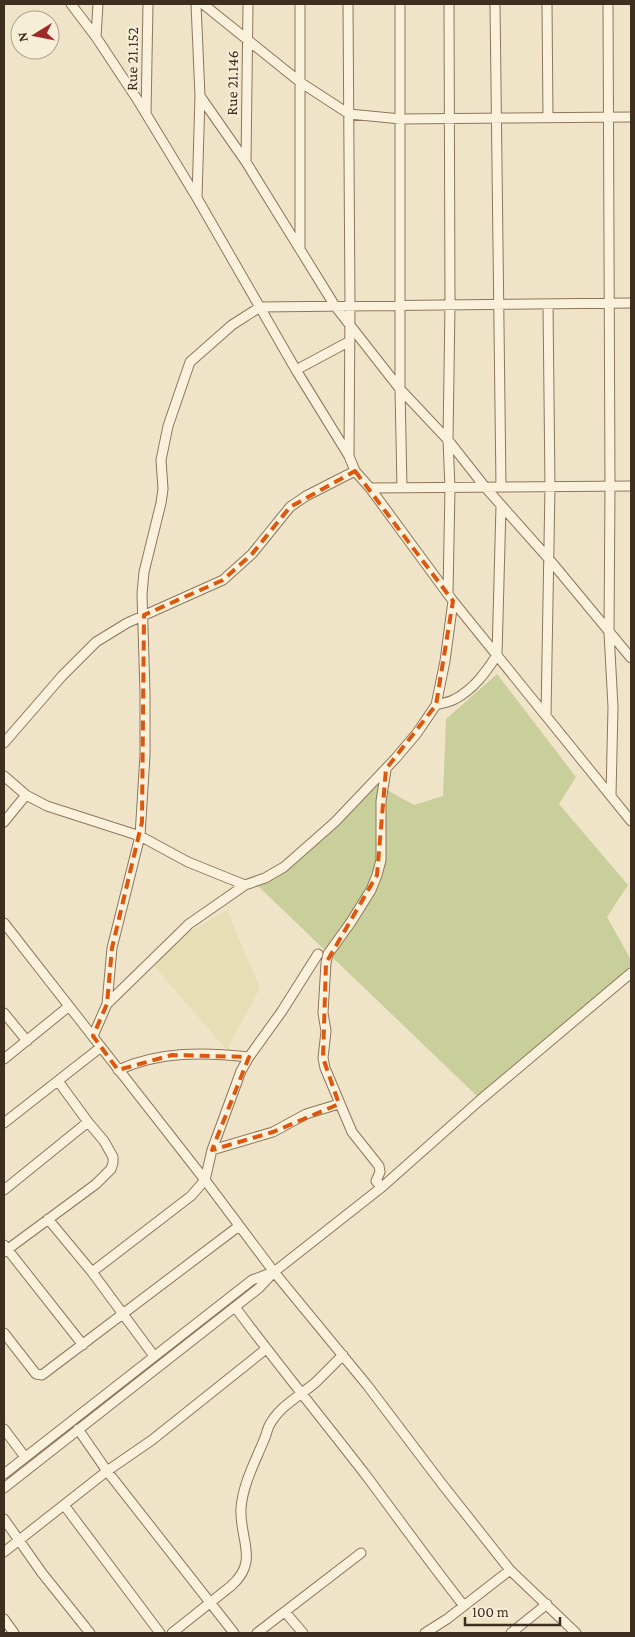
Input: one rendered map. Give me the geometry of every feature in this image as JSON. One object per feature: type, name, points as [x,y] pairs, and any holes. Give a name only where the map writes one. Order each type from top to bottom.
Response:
[{"type":"street","points":[[71,4],[96,37],[146,114],[197,198],[296,370],[349,456],[355,471],[370,488],[450,597],[631,821]]},
{"type":"street","points":[[96,37],[98,4]]},
{"type":"street","name":"Rue 21.152","points":[[146,114],[148,4]]},
{"type":"street","points":[[196,4],[200,96],[197,198]]},
{"type":"street","points":[[204,4],[300,82],[349,114],[401,119],[631,117]]},
{"type":"street","name":"Rue 21.146","points":[[246,162],[248,4]]},
{"type":"street","points":[[300,4],[300,249]]},
{"type":"street","points":[[348,4],[349,456]]},
{"type":"street","points":[[400,4],[400,389],[402,488]]},
{"type":"street","points":[[107,1004],[190,924],[245,885],[265,878],[284,867],[335,822],[366,788],[386,770],[417,733],[436,706],[445,661],[450,597],[448,440],[450,305],[449,4]]},
{"type":"street","points":[[495,4],[501,487]]},
{"type":"street","points":[[547,4],[548,118]]},
{"type":"street","points":[[608,4],[609,633],[613,691],[611,796]]},
{"type":"street","points":[[200,96],[246,162],[335,306],[350,326],[400,389],[448,440],[485,487],[549,559],[631,658]]},
{"type":"street","points":[[93,1036],[107,1004],[112,948],[140,836],[145,755],[144,615],[142,594],[144,572],[162,503],[161,460],[168,426],[190,362],[232,325],[260,307],[631,303]]},
{"type":"street","points":[[546,715],[550,487],[548,304]]},
{"type":"street","points":[[296,370],[350,341]]},
{"type":"street","points":[[4,743],[62,676],[96,642],[113,630],[222,580],[252,554],[290,508],[306,496],[355,471]]},
{"type":"street","points":[[370,488],[631,486]]},
{"type":"street","points":[[436,706],[455,699],[470,689],[497,656],[501,506]]},
{"type":"street","points":[[382,1187],[376,1181],[380,1172],[379,1166],[352,1132],[339,1104],[323,1058],[326,1031],[324,1013],[326,962],[328,954],[371,890],[377,875],[381,860],[381,801],[386,770]]},
{"type":"street","points":[[4,776],[26,794],[47,806],[140,836],[188,862],[245,885]]},
{"type":"street","points":[[4,822],[26,794]]},
{"type":"street","points":[[4,923],[205,1180],[274,1272],[343,1355],[510,1570],[576,1633]]},
{"type":"street","points":[[92,1272],[191,1196],[205,1180],[212,1150],[238,1077],[249,1057],[278,1018],[318,954]]},
{"type":"street","points":[[4,1488],[259,1288],[274,1272],[382,1187],[394,1174],[631,973]]},
{"type":"street","points":[[4,1059],[68,1007]]},
{"type":"street","points":[[4,1013],[27,1040]]},
{"type":"street","points":[[4,1123],[101,1047]]},
{"type":"street","points":[[118,1070],[147,1059],[172,1054],[222,1054],[249,1057]]},
{"type":"street","points":[[58,1081],[110,1150],[113,1163],[104,1177],[5,1249],[83,1345]]},
{"type":"street","points":[[212,1150],[273,1132],[306,1114],[339,1104]]},
{"type":"street","points":[[4,1190],[88,1122]]},
{"type":"street","points":[[48,1219],[92,1272],[154,1356]]},
{"type":"street","points":[[4,1336],[36,1374],[40,1376],[239,1226]]},
{"type":"street","points":[[4,1474],[252,1280],[274,1272]]},
{"type":"street","points":[[235,1307],[464,1606]]},
{"type":"street","points":[[4,1552],[107,1471],[152,1440],[266,1349]]},
{"type":"street","points":[[172,1633],[238,1580],[243,1573],[247,1552],[241,1509],[252,1466],[270,1425],[282,1409],[315,1382],[343,1355]]},
{"type":"street","points":[[4,1429],[25,1457]]},
{"type":"street","points":[[78,1430],[107,1471],[234,1633]]},
{"type":"street","points":[[64,1505],[96,1545],[160,1633]]},
{"type":"street","points":[[4,1519],[42,1574],[90,1633]]},
{"type":"street","points":[[257,1633],[361,1553]]},
{"type":"street","points":[[425,1633],[464,1606],[510,1570]]},
{"type":"street","points":[[511,1633],[547,1604]]},
{"type":"street","points":[[285,1612],[303,1633]]},
{"type":"street","points":[[4,1619],[14,1633]]},
{"type":"highlighted area","points":[[355,471],[453,601],[436,705],[386,769],[377,875],[326,963],[323,1058],[339,1104],[273,1132],[212,1150],[249,1057],[172,1055],[118,1070],[93,1036],[107,1004],[112,948],[142,822],[144,615],[223,580],[252,554],[290,507]]},
{"type":"shaded area","points":[[227,910],[260,988],[227,1050],[154,966],[186,934]]},
{"type":"green space","points":[[497,674],[576,777],[559,804],[628,885],[607,917],[631,960],[631,966],[479,1098],[258,886],[378,785],[414,805],[443,796],[446,719]]}]
